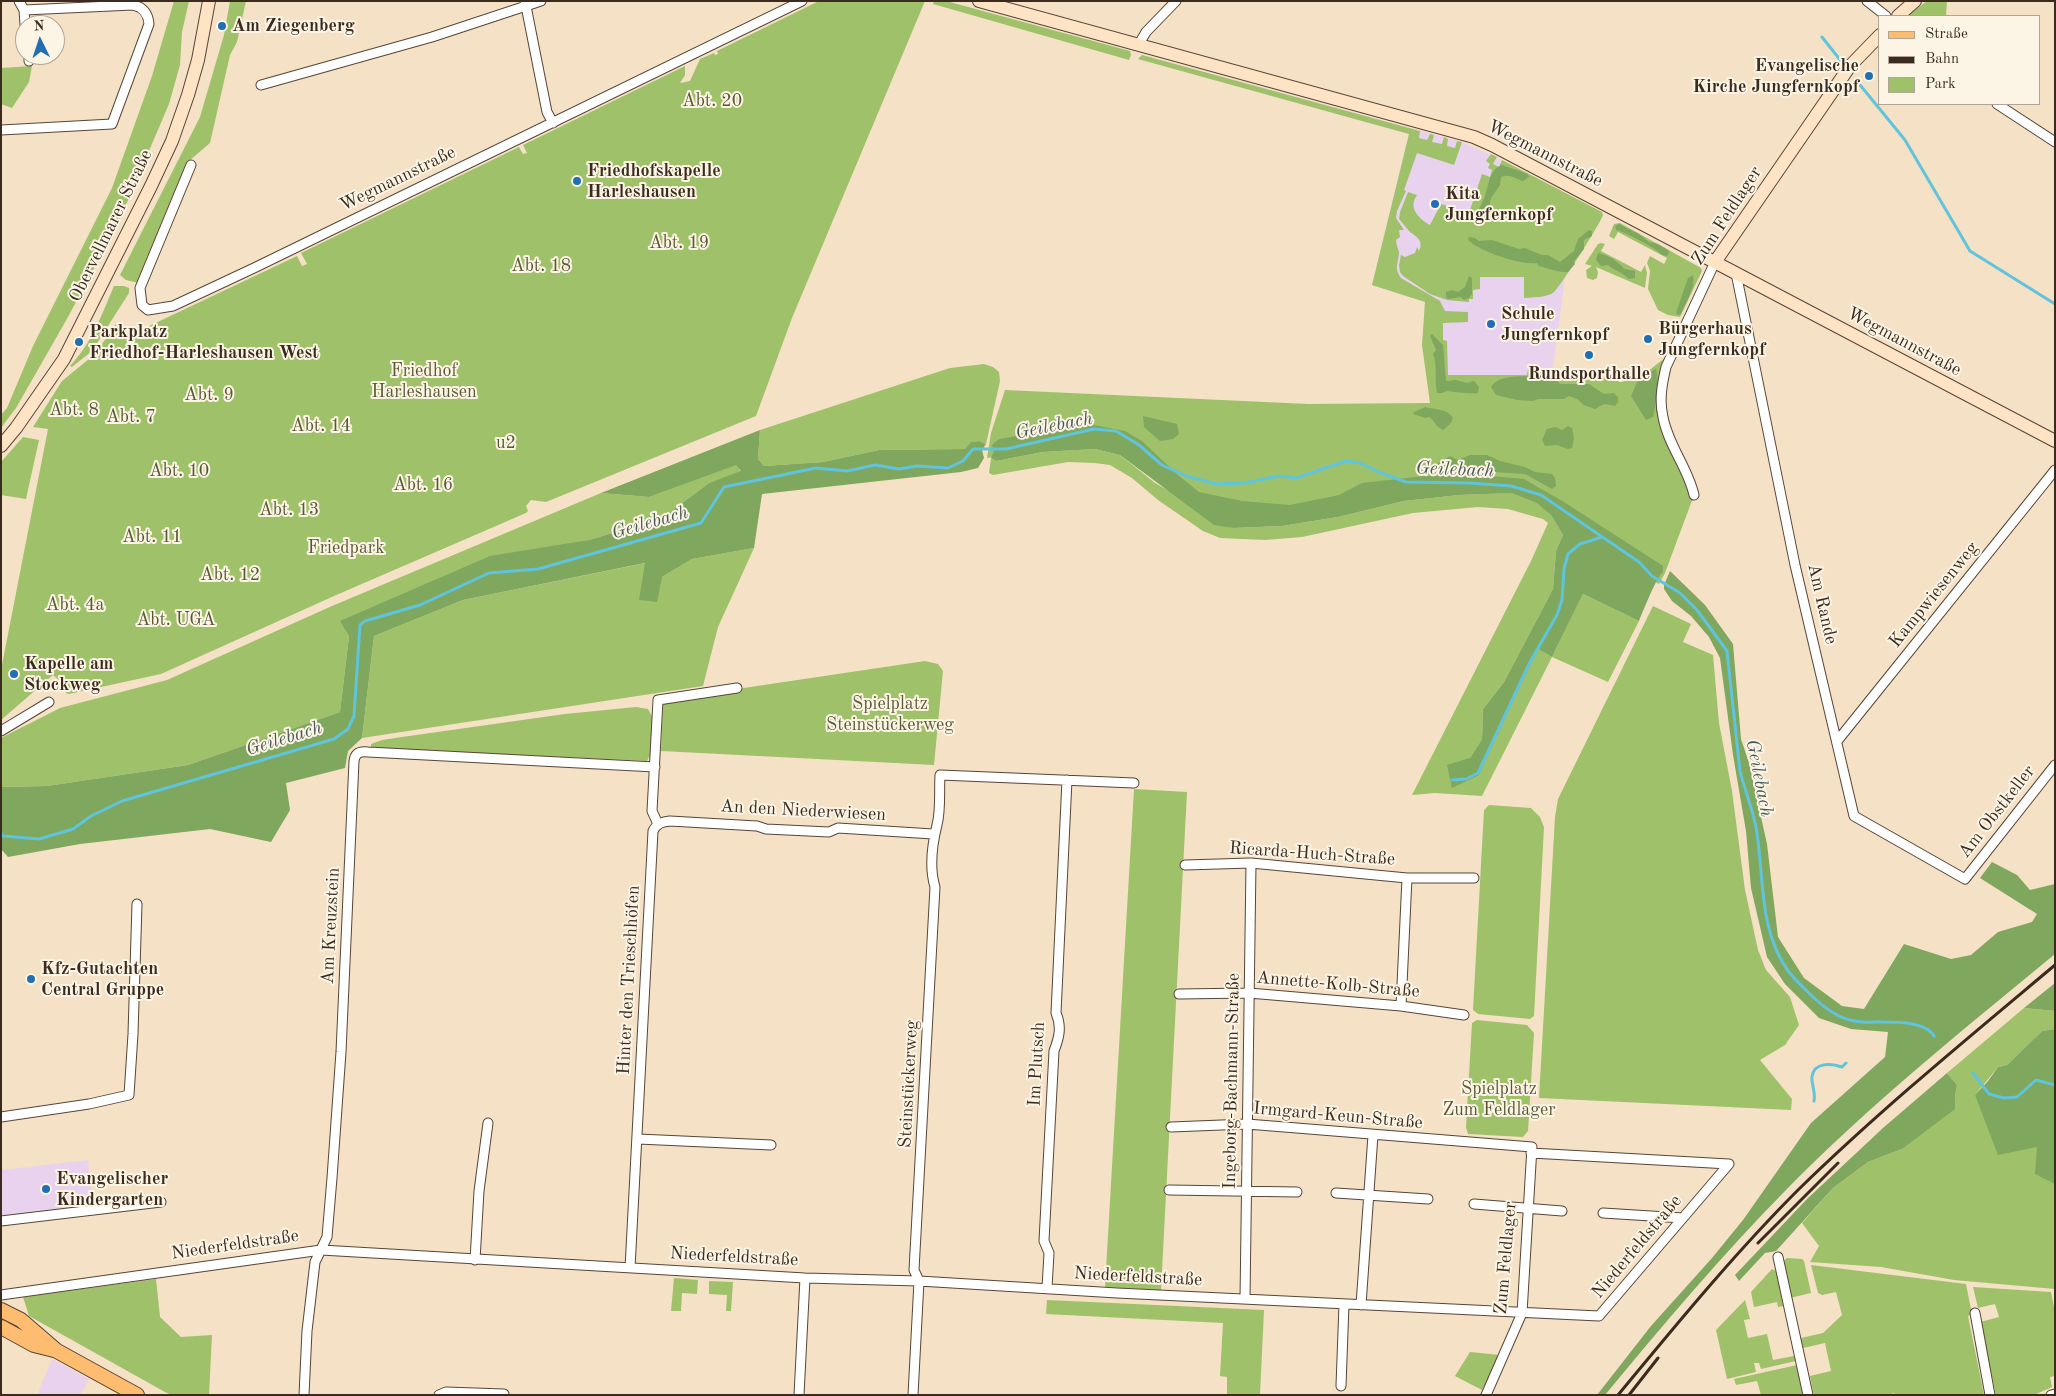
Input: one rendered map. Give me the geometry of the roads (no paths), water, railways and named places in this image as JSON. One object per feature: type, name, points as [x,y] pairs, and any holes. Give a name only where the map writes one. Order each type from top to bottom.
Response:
[{"type":"main road","points":[[1,1310],[21,1320],[57,1351],[137,1395]]},
{"type":"main road","points":[[1,1327],[34,1345],[57,1351]]},
{"type":"street","points":[[19,1],[24,15]]},
{"type":"street","name":"Obervellmarer Straße","points":[[1,446],[16,428],[64,359],[160,168],[172,142],[198,60],[209,1]]},
{"type":"street","points":[[261,85],[432,37],[525,4],[541,1]]},
{"type":"street","name":"Wegmannstraße","points":[[191,165],[140,288],[142,304],[148,310],[173,306],[802,1]]},
{"type":"street","name":"Wegmannstraße","points":[[979,1],[1474,137],[2055,440]]},
{"type":"street","points":[[1138,44],[1146,32],[1176,1]]},
{"type":"street","points":[[1867,1],[1885,15]]},
{"type":"street","points":[[1899,15],[1915,1]]},
{"type":"street","points":[[1,130],[112,124],[149,24],[147,14],[139,6],[126,4],[24,10]]},
{"type":"street","points":[[525,4],[547,112],[553,123]]},
{"type":"street","name":"Zum Feldlager","points":[[1694,495],[1691,482],[1663,418],[1662,385],[1666,368],[1715,262],[1850,66],[1878,37]]},
{"type":"street","points":[[1999,105],[2055,142]]},
{"type":"street","name":"Am Rande","points":[[1736,273],[1796,565],[1838,740],[1854,816],[1965,879]]},
{"type":"street","name":"Kampwiesenweg","points":[[1838,740],[2055,470]]},
{"type":"street","name":"Hinter den Trieschhöfen","points":[[630,1268],[653,831],[658,824],[652,812],[658,700],[737,688]]},
{"type":"street","points":[[1,731],[49,702]]},
{"type":"street","name":"Am Kreuzstein","points":[[304,1395],[307,1331],[315,1262],[327,1237],[333,1168],[341,1052],[354,762],[356,755],[363,752],[655,768]]},
{"type":"street","name":"Am Obstkeller","points":[[1965,879],[2055,765]]},
{"type":"street","name":"Steinstückerweg","points":[[913,1395],[919,1281],[914,1270],[934,886],[932,876],[933,834],[937,825],[940,775],[1066,780]]},
{"type":"street","points":[[1066,780],[1134,783]]},
{"type":"street","name":"Im Plutsch","points":[[1047,1288],[1049,1253],[1044,1241],[1054,1051],[1059,1039],[1060,1022],[1056,1013],[1066,780]]},
{"type":"street","name":"An den Niederwiesen","points":[[658,824],[670,822],[757,826],[766,829],[829,832],[838,828],[933,834]]},
{"type":"street","name":"Ricarda-Huch-Straße","points":[[1185,865],[1251,863],[1407,878],[1474,878]]},
{"type":"street","name":"Ingeborg-Bachmann-Straße","points":[[1245,1299],[1251,863]]},
{"type":"street","name":"Ricarda-Huch-Straße","points":[[1401,1006],[1407,878]]},
{"type":"street","points":[[1,1117],[89,1104],[129,1095],[137,904]]},
{"type":"street","name":"Annette-Kolb-Straße","points":[[1179,994],[1249,993],[1401,1006],[1464,1015]]},
{"type":"street","points":[[475,1260],[479,1191],[488,1123]]},
{"type":"street","name":"Irmgard-Keun-Straße","points":[[1172,1126],[1247,1124],[1531,1150],[1729,1164]]},
{"type":"street","points":[[1361,1305],[1373,1135]]},
{"type":"street","points":[[638,1139],[771,1145]]},
{"type":"street","name":"Zum Feldlager","points":[[1486,1395],[1522,1313],[1531,1150]]},
{"type":"street","name":"Niederfeldstraße","points":[[1,1295],[321,1250],[806,1278],[919,1281],[1599,1316],[1729,1164]]},
{"type":"street","points":[[1169,1190],[1298,1192]]},
{"type":"street","points":[[1336,1194],[1369,1194],[1428,1199]]},
{"type":"street","points":[[1,1221],[161,1202]]},
{"type":"street","points":[[1474,1204],[1562,1211]]},
{"type":"street","points":[[1603,1213],[1683,1218]]},
{"type":"street","points":[[1778,1257],[1808,1395]]},
{"type":"street","points":[[799,1395],[806,1278]]},
{"type":"street","points":[[1341,1386],[1344,1304]]},
{"type":"street","points":[[1974,1313],[1990,1395]]},
{"type":"street","points":[[439,1395],[446,1392],[504,1394]]},
{"type":"waterway","points":[[1822,37],[1841,61]]},
{"type":"waterway","points":[[1856,80],[1905,140],[1970,251],[2055,304]]},
{"type":"waterway","name":"Geilebach","points":[[1,833],[3,836],[39,839],[73,829],[91,816],[122,801],[334,739],[348,729],[354,716],[360,625],[365,621],[420,605],[489,573],[538,569],[701,523],[724,487],[816,468],[847,471],[875,465],[899,469],[917,466],[948,468],[963,461],[973,449],[1006,449],[1094,429],[1116,431],[1139,445],[1162,465],[1186,476],[1216,484],[1244,483],[1280,476],[1296,478],[1346,461],[1360,463],[1406,482],[1511,486],[1541,495],[1639,562],[1652,576],[1680,593],[1697,610],[1727,651],[1740,771],[1756,825],[1764,905],[1772,940],[1779,956],[1798,982],[1818,1002],[1835,1014],[1862,1022],[1901,1023],[1921,1026],[1929,1030],[1934,1036]]},
{"type":"waterway","points":[[1452,780],[1466,779],[1478,773],[1530,662],[1557,615],[1562,600],[1564,569],[1568,554],[1580,544],[1602,537]]},
{"type":"waterway","points":[[1814,1101],[1812,1077],[1816,1068],[1824,1065],[1842,1067],[1846,1063]]},
{"type":"waterway","name":"Geilebach","points":[[1973,1073],[1989,1094],[2004,1098],[2017,1097],[2036,1080],[2055,1085]]},
{"type":"railway","points":[[1618,1395],[1728,1265],[1798,1190],[1892,1103],[2055,965]]},
{"type":"railway","points":[[1758,1243],[1838,1163]]},
{"type":"railway","points":[[1629,1395],[1658,1358]]},
{"type":"place","name":"Am Ziegenberg","points":[[222,26]]},
{"type":"place","name":"Evangelische Kirche Jungfernkopf","points":[[1869,76]]},
{"type":"place","name":"Friedhofskapelle Harleshausen","points":[[577,181]]},
{"type":"place","name":"Kita Jungfernkopf","points":[[1435,204]]},
{"type":"place","name":"Schule Jungfernkopf","points":[[1491,324]]},
{"type":"place","name":"Bürgerhaus Jungfernkopf","points":[[1648,339]]},
{"type":"place","name":"Parkplatz Friedhof-Harleshausen West","points":[[79,342]]},
{"type":"place","name":"Rundsporthalle","points":[[1589,355]]},
{"type":"place","name":"Kapelle am Stockweg","points":[[14,674]]},
{"type":"place","name":"Kfz-Gutachten Central Gruppe","points":[[31,979]]},
{"type":"place","name":"Evangelischer Kindergarten","points":[[46,1189]]},
{"type":"park label","name":"Abt. 20","points":[[712,101]]},
{"type":"park label","name":"Abt. 19","points":[[679,243]]},
{"type":"park label","name":"Abt. 18","points":[[541,266]]},
{"type":"park label","name":"Friedhof Harleshausen","points":[[424,381]]},
{"type":"park label","name":"Abt. 9","points":[[209,395]]},
{"type":"park label","name":"Abt. 8","points":[[74,410]]},
{"type":"park label","name":"Abt. 7","points":[[131,417]]},
{"type":"park label","name":"Abt. 14","points":[[321,426]]},
{"type":"park label","name":"u2","points":[[506,443]]},
{"type":"park label","name":"Abt. 10","points":[[179,471]]},
{"type":"park label","name":"Abt. 16","points":[[423,485]]},
{"type":"park label","name":"Abt. 13","points":[[289,510]]},
{"type":"park label","name":"Abt. 11","points":[[152,537]]},
{"type":"park label","name":"Friedpark","points":[[346,548]]},
{"type":"park label","name":"Abt. 12","points":[[230,575]]},
{"type":"park label","name":"Abt. 4a","points":[[75,605]]},
{"type":"park label","name":"Abt. UGA","points":[[176,620]]},
{"type":"park label","name":"Spielplatz Steinstückerweg","points":[[890,714]]},
{"type":"park label","name":"Spielplatz Zum Feldlager","points":[[1499,1099]]}]
